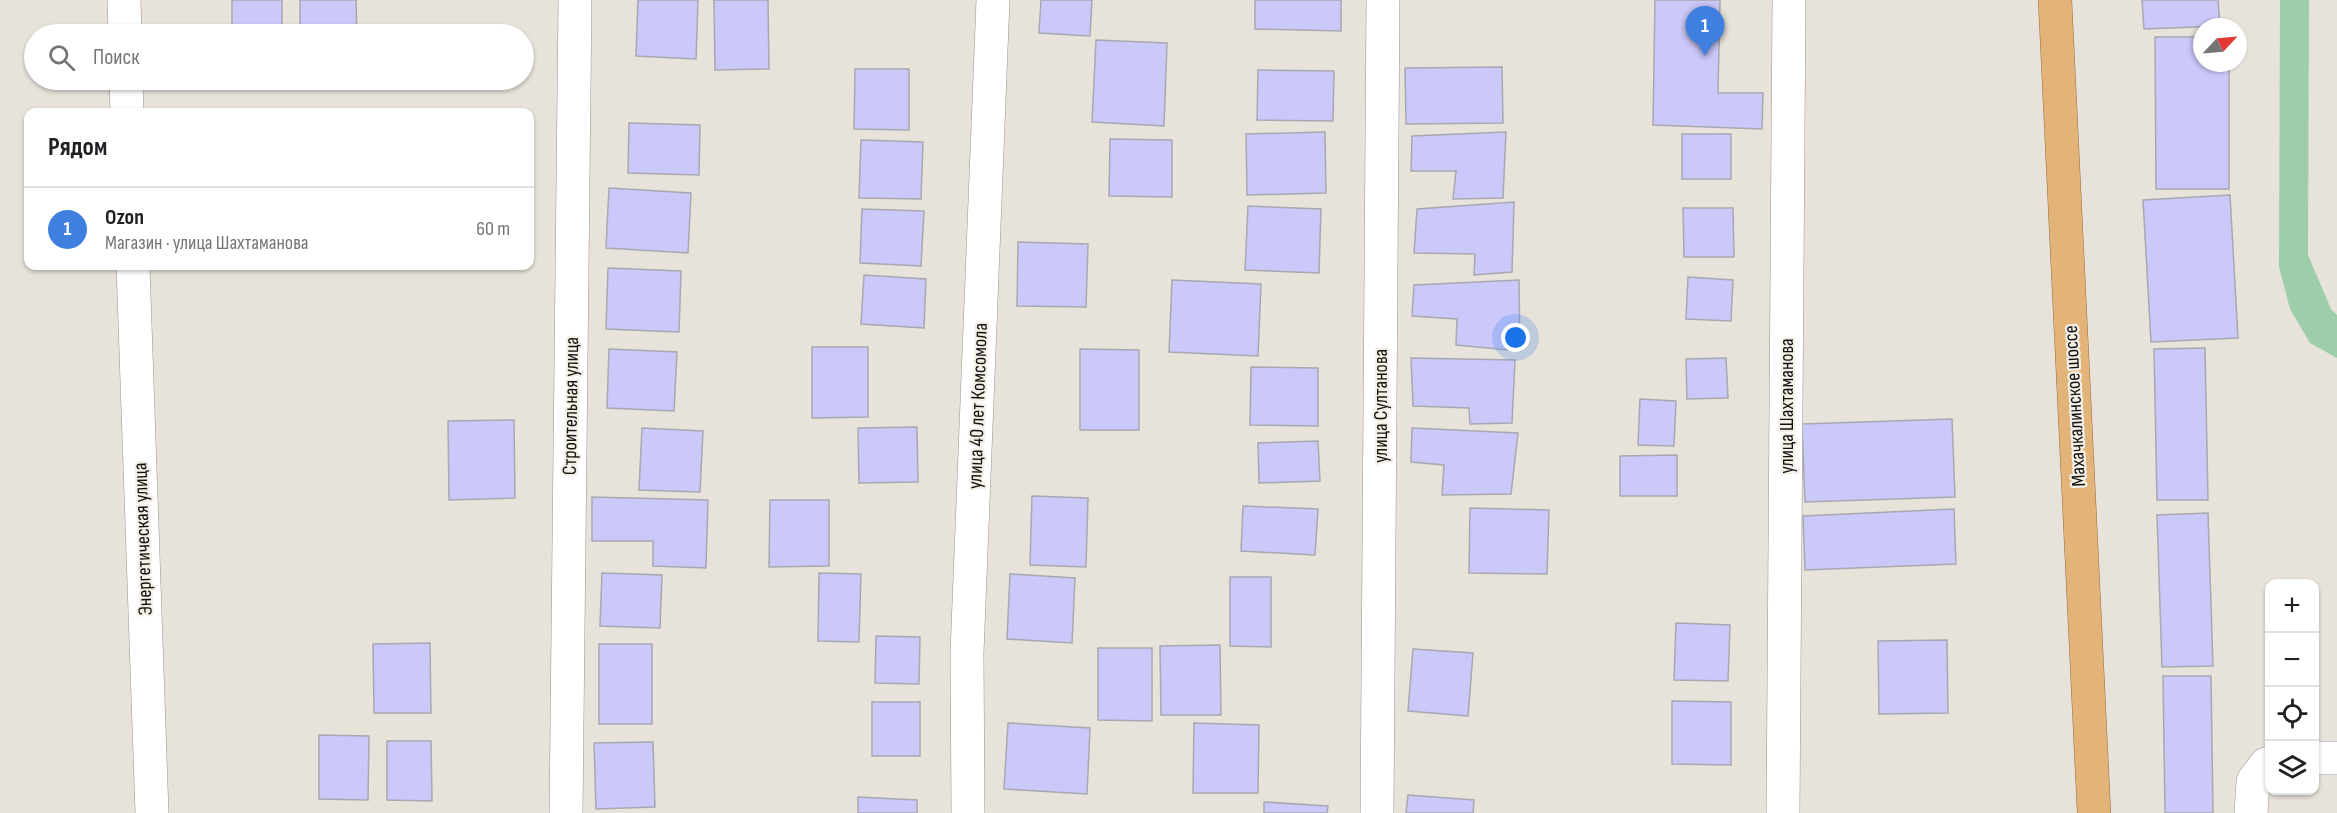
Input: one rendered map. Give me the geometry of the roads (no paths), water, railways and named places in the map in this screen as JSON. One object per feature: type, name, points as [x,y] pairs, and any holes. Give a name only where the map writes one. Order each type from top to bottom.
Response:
[{"type":"highway","name":"Махачкалинское шоссе","points":[[2055,0],[2094,813]]},
{"type":"street","points":[[123,0],[124,24]]},
{"type":"street","name":"Строительная улица","points":[[566,813],[575,0]]},
{"type":"street","name":"улица 40 лет Комсомола","points":[[968,813],[967,653],[993,0]]},
{"type":"street","name":"улица Султанова","points":[[1377,813],[1383,0]]},
{"type":"street","name":"улица Шахтаманова","points":[[1783,813],[1789,0]]},
{"type":"street","points":[[127,90],[128,108]]},
{"type":"street","name":"Энергетическая улица","points":[[133,270],[152,813]]},
{"type":"street","points":[[2319,758],[2337,758]]},
{"type":"street","points":[[2250,813],[2253,781],[2265,765]]},
{"type":"place","name":"Ozon","points":[[1705,56]]}]
